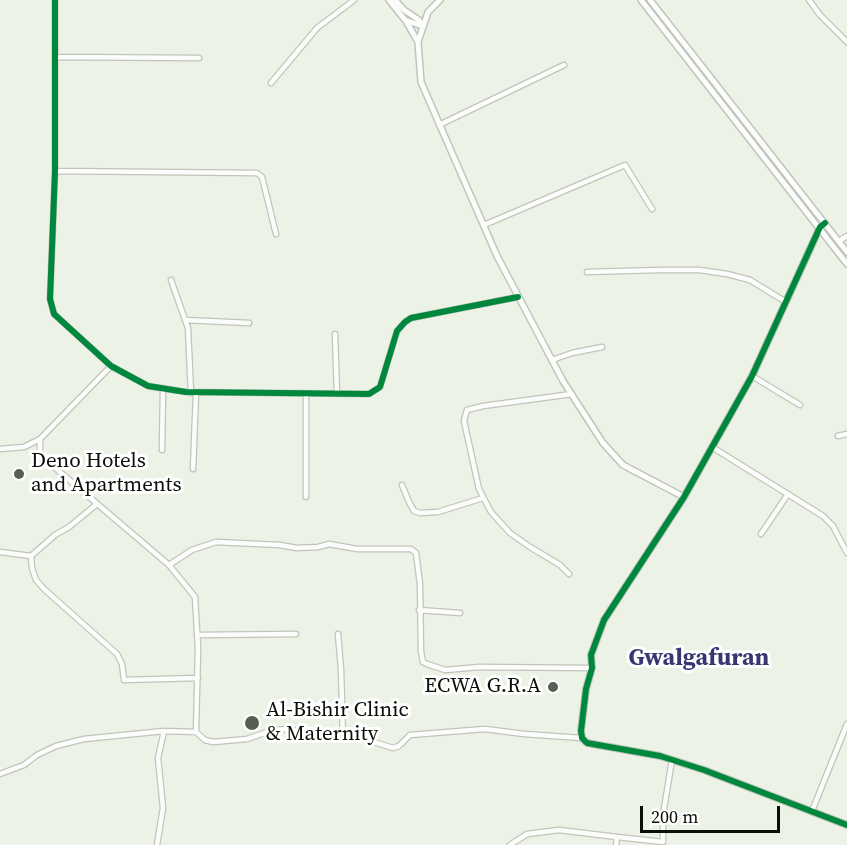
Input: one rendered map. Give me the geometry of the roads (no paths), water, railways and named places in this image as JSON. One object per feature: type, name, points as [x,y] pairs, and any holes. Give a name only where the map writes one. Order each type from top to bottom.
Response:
[{"type":"street","points":[[55,0],[55,171],[50,299],[54,314],[111,366],[148,386],[194,393],[369,394],[380,387],[397,331],[405,321],[518,297]]},
{"type":"street","points":[[271,83],[317,28],[354,0]]},
{"type":"street","points":[[389,0],[405,20],[418,42]]},
{"type":"street","points":[[395,0],[419,20],[422,26]]},
{"type":"street","points":[[440,0],[428,12],[418,42],[421,82],[497,255],[552,360],[603,443],[623,465],[684,497]]},
{"type":"street","points":[[641,0],[822,225],[847,252]]},
{"type":"street","points":[[650,0],[822,225],[847,264]]},
{"type":"street","points":[[809,0],[820,15],[847,42]]},
{"type":"street","points":[[411,14],[428,12]]},
{"type":"street","points":[[405,20],[422,26]]},
{"type":"street","points":[[55,57],[199,58]]},
{"type":"street","points":[[439,125],[564,65]]},
{"type":"street","points":[[484,225],[625,165],[652,208]]},
{"type":"street","points":[[55,171],[257,173],[262,177],[276,234]]},
{"type":"street","points":[[822,225],[752,376],[684,497],[604,620],[591,655],[592,668],[586,689],[581,731],[582,738],[587,743],[672,760],[704,770],[847,825]]},
{"type":"street","points":[[839,241],[847,236]]},
{"type":"street","points":[[587,272],[699,270],[727,274],[750,280],[786,302]]},
{"type":"street","points":[[171,280],[185,320],[190,347],[194,393],[193,469]]},
{"type":"street","points":[[185,320],[249,323]]},
{"type":"street","points":[[335,334],[337,394]]},
{"type":"street","points":[[552,360],[602,347]]},
{"type":"street","points":[[0,449],[24,447],[40,440],[111,366]]},
{"type":"street","points":[[752,376],[800,405]]},
{"type":"street","points":[[162,450],[163,389]]},
{"type":"street","points":[[306,394],[306,497]]},
{"type":"street","points":[[569,574],[560,565],[510,533],[491,512],[483,498],[473,467],[464,421],[467,410],[483,406],[572,394]]},
{"type":"street","points":[[838,436],[847,434]]},
{"type":"street","points":[[40,440],[38,449],[40,455],[169,565],[195,597],[198,678],[195,732]]},
{"type":"street","points":[[712,447],[828,520],[846,550]]},
{"type":"street","points":[[402,485],[414,511],[420,513],[438,512],[483,498]]},
{"type":"street","points":[[761,534],[788,494]]},
{"type":"street","points":[[0,552],[31,556],[97,504]]},
{"type":"street","points":[[169,565],[192,550],[216,542],[297,548],[329,544],[357,549],[411,549],[416,553],[420,584],[420,652],[423,662],[430,667],[445,670],[592,668]]},
{"type":"street","points":[[31,556],[36,580],[117,654],[122,664],[124,680],[198,678]]},
{"type":"street","points":[[419,610],[460,613]]},
{"type":"street","points":[[197,635],[296,634]]},
{"type":"street","points":[[338,634],[343,739]]},
{"type":"street","points":[[812,811],[847,724]]},
{"type":"street","points":[[0,774],[24,765],[37,755],[56,746],[84,738],[164,731],[195,732],[213,742],[247,738],[273,730],[288,729],[343,739],[361,738],[393,748],[399,746],[410,735],[484,729],[582,738]]},
{"type":"street","points":[[157,845],[163,808],[158,758],[164,731]]},
{"type":"street","points":[[510,845],[527,834],[559,830],[662,844],[663,815],[672,760]]},
{"type":"street","points":[[616,845],[617,837]]},
{"type":"place","name":"Deno Hotels and Apartments","points":[[19,474]]},
{"type":"place","name":"ECWA G.R.A","points":[[553,687]]},
{"type":"place","name":"Al-Bishir Clinic & Maternity","points":[[252,723]]},
{"type":"district","name":"Gwalgafuran","points":[[699,659]]}]
